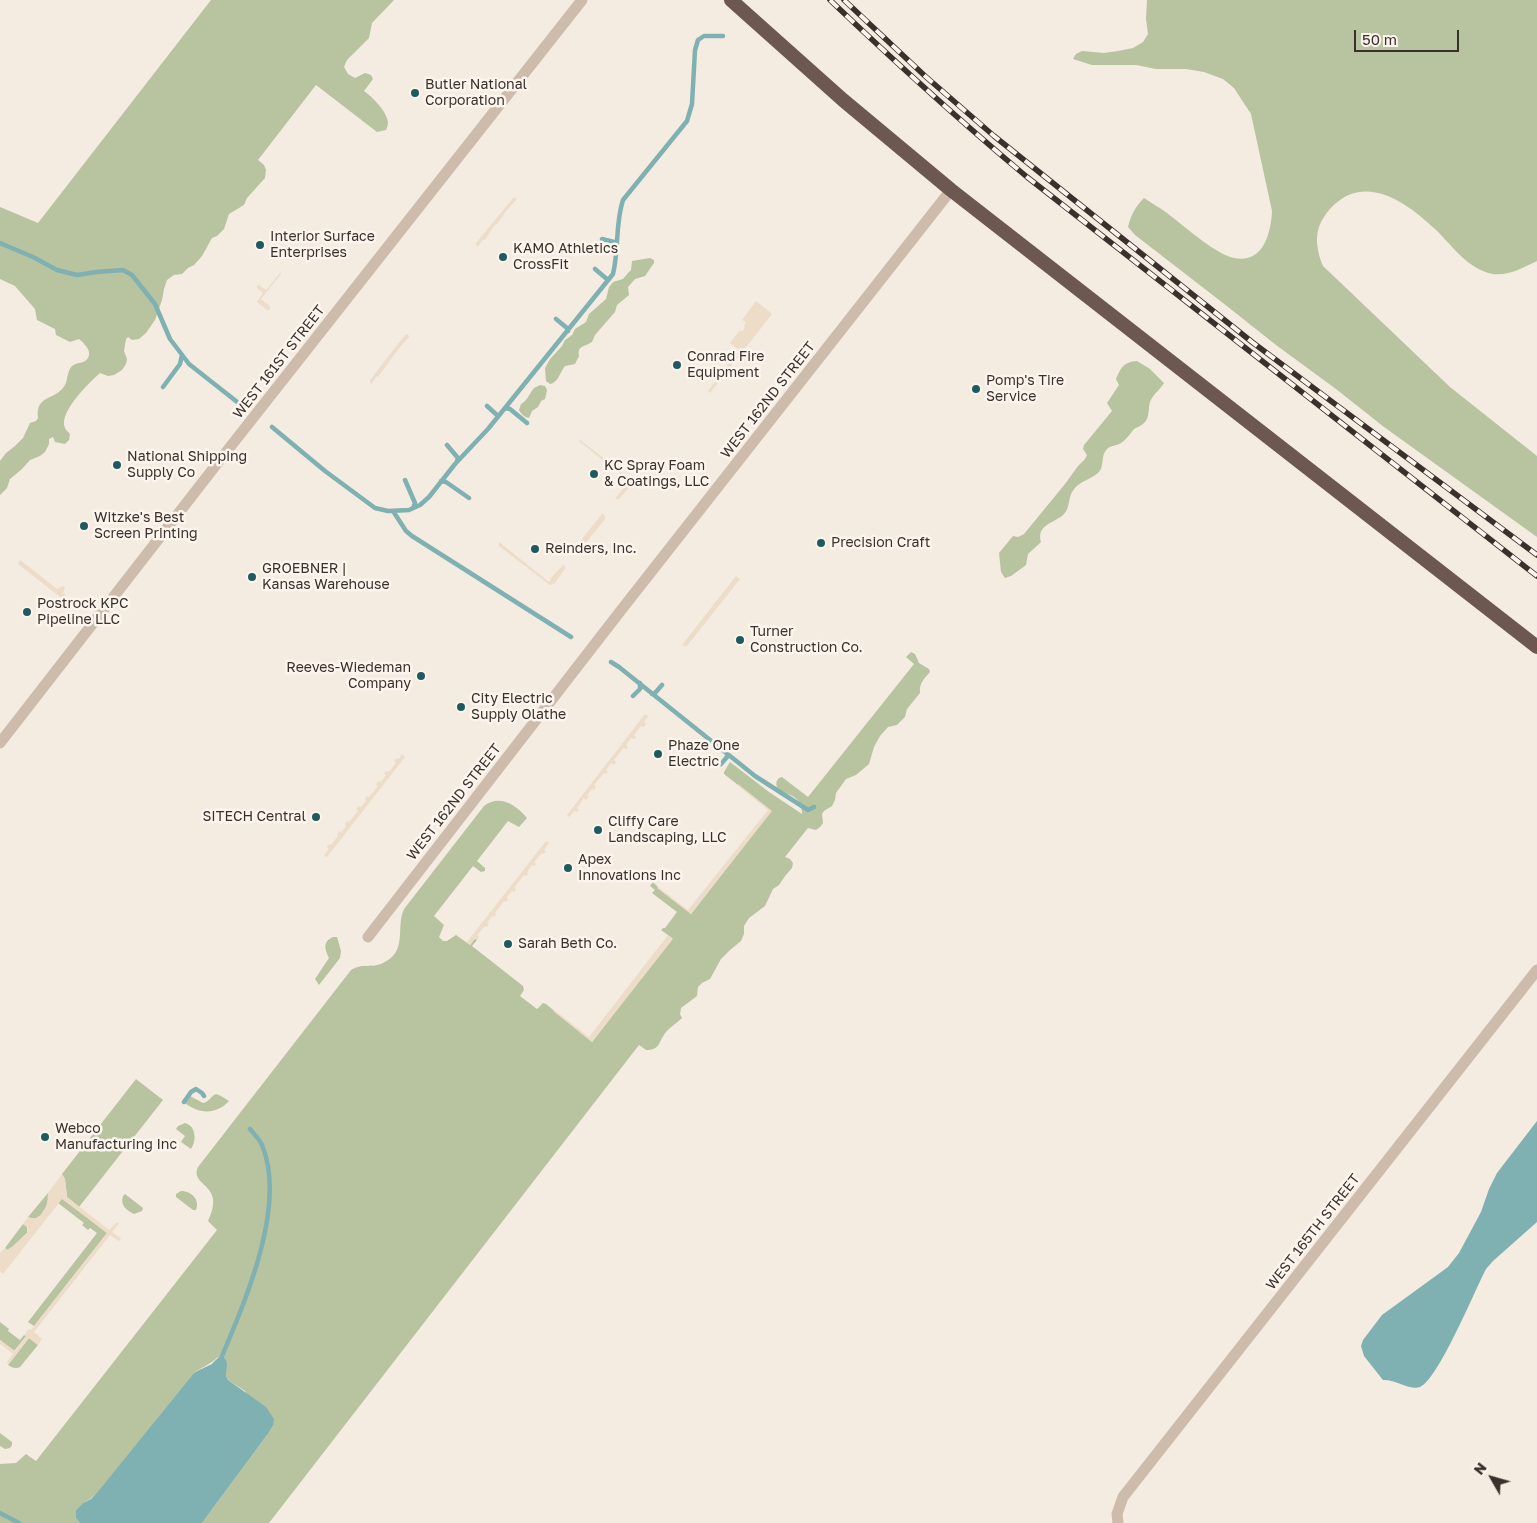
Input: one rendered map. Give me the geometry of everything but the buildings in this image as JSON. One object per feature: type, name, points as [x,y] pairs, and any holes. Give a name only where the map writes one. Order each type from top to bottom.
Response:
[{"type":"highway","points":[[731,0],[843,100],[951,190],[1537,646]]},
{"type":"street","name":"WEST 161ST STREET","points":[[0,743],[582,0]]},
{"type":"street","name":"WEST 162ND STREET","points":[[368,937],[622,608],[951,190]]},
{"type":"street","name":"WEST 165TH STREET","points":[[1117,1519],[1123,1497],[1537,970]]},
{"type":"green space","points":[[211,0],[394,0],[372,23],[369,38],[347,60],[344,67],[348,74],[355,78],[365,73],[371,75],[373,79],[364,91],[385,113],[388,122],[386,130],[377,132],[316,85],[258,160],[264,165],[266,170],[265,178],[247,198],[244,205],[229,214],[224,229],[212,238],[202,256],[194,265],[182,274],[174,275],[167,280],[155,320],[146,333],[139,339],[132,340],[128,337],[126,339],[124,351],[127,359],[122,370],[108,376],[100,373],[70,406],[64,421],[65,428],[70,434],[69,440],[65,444],[55,442],[53,437],[49,439],[45,452],[30,460],[10,479],[7,488],[0,495],[0,461],[23,438],[30,423],[36,421],[38,410],[43,401],[61,390],[65,385],[71,367],[85,361],[88,358],[89,352],[79,339],[70,342],[56,335],[55,329],[37,320],[35,309],[15,286],[0,279],[0,207],[38,223]]},
{"type":"green space","points":[[1147,0],[1537,0],[1537,261],[1504,274],[1483,271],[1463,258],[1435,229],[1407,206],[1385,195],[1374,192],[1351,194],[1338,202],[1330,209],[1321,222],[1317,238],[1319,255],[1323,266],[1450,387],[1537,456],[1537,537],[1384,427],[1135,235],[1128,227],[1134,211],[1144,198],[1218,251],[1234,258],[1244,259],[1252,256],[1264,245],[1270,228],[1272,211],[1251,114],[1234,88],[1223,79],[1204,72],[1186,69],[1156,69],[1136,65],[1092,65],[1073,59],[1076,54],[1082,51],[1104,53],[1118,51],[1133,48],[1143,42],[1148,34],[1146,19]]},
{"type":"green space","points":[[650,258],[654,260],[654,263],[645,276],[635,279],[628,287],[629,295],[617,305],[615,312],[595,335],[592,342],[580,348],[575,364],[565,366],[553,383],[550,384],[546,381],[545,368],[550,359],[565,340],[572,335],[575,329],[586,322],[589,314],[606,299],[609,287],[613,282],[623,279],[631,270],[632,261]]},
{"type":"green space","points":[[1137,361],[1150,369],[1164,383],[1151,399],[1146,421],[1134,429],[1123,442],[1107,449],[1100,471],[1075,488],[1063,515],[1043,528],[1040,536],[1041,542],[1028,554],[1026,565],[1005,578],[1001,572],[999,553],[1013,536],[1018,537],[1024,534],[1085,459],[1087,455],[1083,449],[1084,445],[1112,411],[1107,403],[1119,385],[1116,379],[1119,372],[1126,364]]},
{"type":"green space","points":[[540,385],[545,386],[547,390],[545,399],[532,411],[529,418],[526,417],[519,410],[521,404],[527,399],[534,388]]},
{"type":"green space","points":[[911,652],[915,654],[919,663],[929,669],[930,672],[921,684],[920,693],[907,709],[905,717],[897,725],[888,727],[880,736],[874,747],[869,764],[856,775],[846,779],[836,793],[832,806],[822,814],[823,823],[820,827],[816,830],[808,828],[785,857],[793,863],[792,868],[779,885],[773,889],[765,906],[749,918],[744,926],[744,934],[741,941],[721,959],[710,979],[698,987],[697,996],[681,1008],[680,1014],[682,1018],[669,1028],[659,1045],[654,1049],[646,1050],[639,1045],[269,1523],[202,1523],[267,1435],[245,1391],[228,1380],[226,1369],[218,1357],[193,1374],[102,1488],[76,1510],[76,1518],[80,1523],[0,1523],[0,1464],[16,1463],[26,1454],[36,1461],[217,1230],[208,1221],[213,1209],[213,1199],[211,1192],[198,1179],[198,1167],[351,970],[358,967],[381,964],[390,959],[395,953],[400,940],[404,909],[484,806],[496,801],[502,801],[513,805],[527,818],[519,827],[508,821],[477,861],[485,868],[485,871],[481,872],[473,866],[434,916],[444,925],[439,937],[443,941],[447,941],[456,935],[470,945],[475,938],[477,940],[472,946],[523,986],[524,990],[520,996],[537,1009],[543,1003],[546,1004],[592,1042],[672,938],[661,930],[665,928],[677,912],[652,893],[655,890],[650,886],[653,882],[691,914],[771,811],[724,774],[730,762],[802,814],[802,808],[798,800],[779,791],[776,784],[779,778],[782,777],[808,797],[914,664],[906,657]]},
{"type":"green space","points":[[333,937],[337,937],[341,951],[340,958],[319,985],[315,979],[329,958],[326,943]]},
{"type":"green space","points":[[136,1079],[163,1100],[79,1207],[67,1197],[65,1179],[62,1174]]},
{"type":"green space","points":[[216,1094],[229,1101],[224,1106],[213,1111],[202,1111],[185,1103],[190,1096],[203,1103]]},
{"type":"green space","points":[[185,1123],[193,1130],[195,1138],[191,1149],[181,1142],[185,1136],[176,1129]]},
{"type":"green space","points":[[181,1191],[192,1194],[197,1203],[196,1210],[193,1210],[176,1197],[176,1194]]},
{"type":"green space","points":[[48,1193],[48,1202],[41,1215],[37,1218],[28,1217]]},
{"type":"green space","points":[[125,1194],[143,1208],[142,1211],[134,1214],[126,1209],[122,1202]]},
{"type":"green space","points":[[61,1199],[107,1233],[34,1326],[28,1322],[97,1233],[90,1228],[88,1230],[82,1225],[84,1223],[58,1203]]},
{"type":"green space","points":[[23,1224],[27,1227],[27,1233],[7,1250],[5,1248]]},
{"type":"green space","points":[[0,1322],[20,1340],[24,1335],[26,1336],[14,1351],[0,1340]]},
{"type":"green space","points":[[29,1338],[38,1345],[20,1367],[14,1368],[8,1365]]},
{"type":"green space","points":[[0,1433],[12,1442],[10,1448],[5,1449],[0,1446]]},
{"type":"shaded area","points":[[514,197],[516,200],[493,227],[485,240],[477,247],[476,243]]},
{"type":"shaded area","points":[[281,272],[261,299],[270,306],[270,310],[267,310],[257,302],[263,293],[257,286],[259,285],[266,290]]},
{"type":"shaded area","points":[[756,301],[772,314],[710,393],[708,391],[739,350],[730,343],[740,330],[742,332],[745,328],[746,322],[742,320]]},
{"type":"shaded area","points":[[408,334],[409,337],[371,384],[370,380],[405,335]]},
{"type":"shaded area","points":[[580,440],[632,480],[632,484],[619,499],[615,499],[629,481]]},
{"type":"shaded area","points":[[603,513],[605,519],[581,549],[577,550],[581,540]]},
{"type":"shaded area","points":[[499,542],[549,582],[564,564],[565,569],[554,584],[550,585],[499,546]]},
{"type":"shaded area","points":[[20,560],[57,589],[65,587],[63,593],[66,596],[64,600],[18,564]]},
{"type":"shaded area","points":[[736,576],[740,579],[686,647],[682,645]]},
{"type":"shaded area","points":[[645,714],[648,716],[644,722],[646,724],[644,727],[641,726],[634,735],[636,737],[634,739],[631,738],[626,745],[628,747],[626,749],[623,748],[614,760],[616,762],[614,765],[611,763],[606,770],[608,772],[604,773],[594,785],[596,787],[594,790],[592,789],[587,795],[589,797],[586,800],[584,798],[577,808],[579,810],[577,812],[574,811],[569,817],[567,815]]},
{"type":"shaded area","points":[[402,754],[405,757],[327,857],[324,855],[329,849],[327,847],[329,844],[331,845],[338,836],[339,831],[341,833],[347,821],[349,822],[358,811],[356,809],[359,806],[361,807],[366,801],[367,796],[369,797],[378,786],[376,784],[379,781],[381,782],[386,775],[384,773],[389,772],[396,763],[394,761],[397,758],[399,759]]},
{"type":"shaded area","points":[[738,784],[772,811],[691,914],[657,888],[688,910],[768,810]]},
{"type":"shaded area","points":[[546,841],[549,843],[544,850],[546,851],[544,854],[542,853],[534,862],[536,864],[532,865],[527,872],[528,874],[524,875],[514,888],[516,889],[514,892],[512,891],[507,897],[506,902],[504,901],[495,913],[496,915],[492,916],[487,923],[489,924],[477,935],[479,937],[477,940],[475,939],[470,945],[467,942]]},
{"type":"shaded area","points":[[668,935],[673,939],[592,1042],[553,1011],[589,1037]]},
{"type":"shaded area","points":[[62,1174],[65,1179],[67,1197],[109,1230],[116,1223],[119,1223],[112,1232],[121,1239],[119,1241],[110,1235],[34,1332],[42,1339],[38,1345],[29,1338],[8,1365],[7,1362],[13,1354],[0,1344],[0,1340],[15,1351],[26,1336],[24,1335],[29,1329],[31,1330],[107,1233],[62,1199],[3,1274],[0,1271],[0,1253],[5,1248],[7,1250],[12,1247],[27,1233],[28,1228],[23,1224],[28,1217],[34,1219],[40,1216],[47,1205],[48,1193]]},
{"type":"water","points":[[1537,1121],[1537,1222],[1486,1269],[1456,1333],[1428,1381],[1416,1388],[1383,1380],[1364,1356],[1361,1346],[1363,1340],[1382,1315],[1448,1267],[1459,1253],[1481,1212],[1497,1173]]},
{"type":"water","points":[[222,1356],[227,1363],[226,1376],[228,1380],[266,1407],[274,1419],[267,1435],[202,1523],[80,1523],[76,1518],[76,1510],[83,1503],[91,1499],[101,1488],[193,1374],[212,1364]]},
{"type":"waterway","points":[[272,427],[325,471],[375,508],[388,511],[409,510],[420,505],[488,429],[613,274],[619,218],[623,200],[687,121],[692,104],[695,50],[698,40],[704,36],[723,36]]},
{"type":"waterway","points":[[602,239],[616,244]]},
{"type":"waterway","points":[[0,243],[57,270],[77,275],[123,270],[132,275],[155,304],[170,339],[189,364],[241,405]]},
{"type":"waterway","points":[[595,269],[608,280]]},
{"type":"waterway","points":[[556,319],[568,331]]},
{"type":"waterway","points":[[163,387],[180,364],[182,355]]},
{"type":"waterway","points":[[487,406],[498,416]]},
{"type":"waterway","points":[[505,408],[510,409],[527,423]]},
{"type":"waterway","points":[[447,445],[458,458],[457,461]]},
{"type":"waterway","points":[[405,480],[415,503],[413,508]]},
{"type":"waterway","points":[[441,481],[446,482],[469,498]]},
{"type":"waterway","points":[[393,511],[406,531],[412,536],[571,637]]},
{"type":"waterway","points":[[611,662],[755,776],[808,810],[814,807]]},
{"type":"waterway","points":[[633,696],[640,689],[640,683]]},
{"type":"waterway","points":[[652,694],[662,685]]},
{"type":"waterway","points":[[721,764],[727,757],[727,753]]},
{"type":"waterway","points":[[184,1102],[191,1092],[196,1089],[204,1096]]},
{"type":"waterway","points":[[222,1356],[252,1280],[267,1223],[270,1195],[268,1169],[262,1145],[250,1129]]},
{"type":"waterway","points":[[0,1513],[19,1523]]},
{"type":"railway","points":[[830,0],[927,90],[1027,177],[1537,576]]},
{"type":"railway","points":[[844,0],[925,76],[994,136],[1252,342],[1537,555]]},
{"type":"place","name":"Butler National Corporation","points":[[415,93]]},
{"type":"place","name":"Interior Surface Enterprises","points":[[260,245]]},
{"type":"place","name":"KAMO Athletics CrossFit","points":[[503,257]]},
{"type":"place","name":"Conrad Fire Equipment","points":[[677,365]]},
{"type":"place","name":"Pomp's Tire Service","points":[[976,389]]},
{"type":"place","name":"National Shipping Supply Co","points":[[117,465]]},
{"type":"place","name":"KC Spray Foam & Coatings, LLC","points":[[594,474]]},
{"type":"place","name":"Witzke's Best Screen Printing","points":[[84,526]]},
{"type":"place","name":"Precision Craft","points":[[821,543]]},
{"type":"place","name":"Reinders, Inc.","points":[[535,549]]},
{"type":"place","name":"GROEBNER | Kansas Warehouse","points":[[252,577]]},
{"type":"place","name":"Postrock KPC Pipeline LLC","points":[[27,612]]},
{"type":"place","name":"Turner Construction Co.","points":[[740,640]]},
{"type":"place","name":"Reeves-Wiedeman Company","points":[[421,676]]},
{"type":"place","name":"City Electric Supply Olathe","points":[[461,707]]},
{"type":"place","name":"Phaze One Electric","points":[[658,754]]},
{"type":"place","name":"SITECH Central","points":[[316,817]]},
{"type":"place","name":"Cliffy Care Landscaping, LLC","points":[[598,830]]},
{"type":"place","name":"Apex Innovations Inc","points":[[568,868]]},
{"type":"place","name":"Sarah Beth Co.","points":[[508,944]]},
{"type":"place","name":"Webco Manufacturing Inc","points":[[45,1137]]}]
